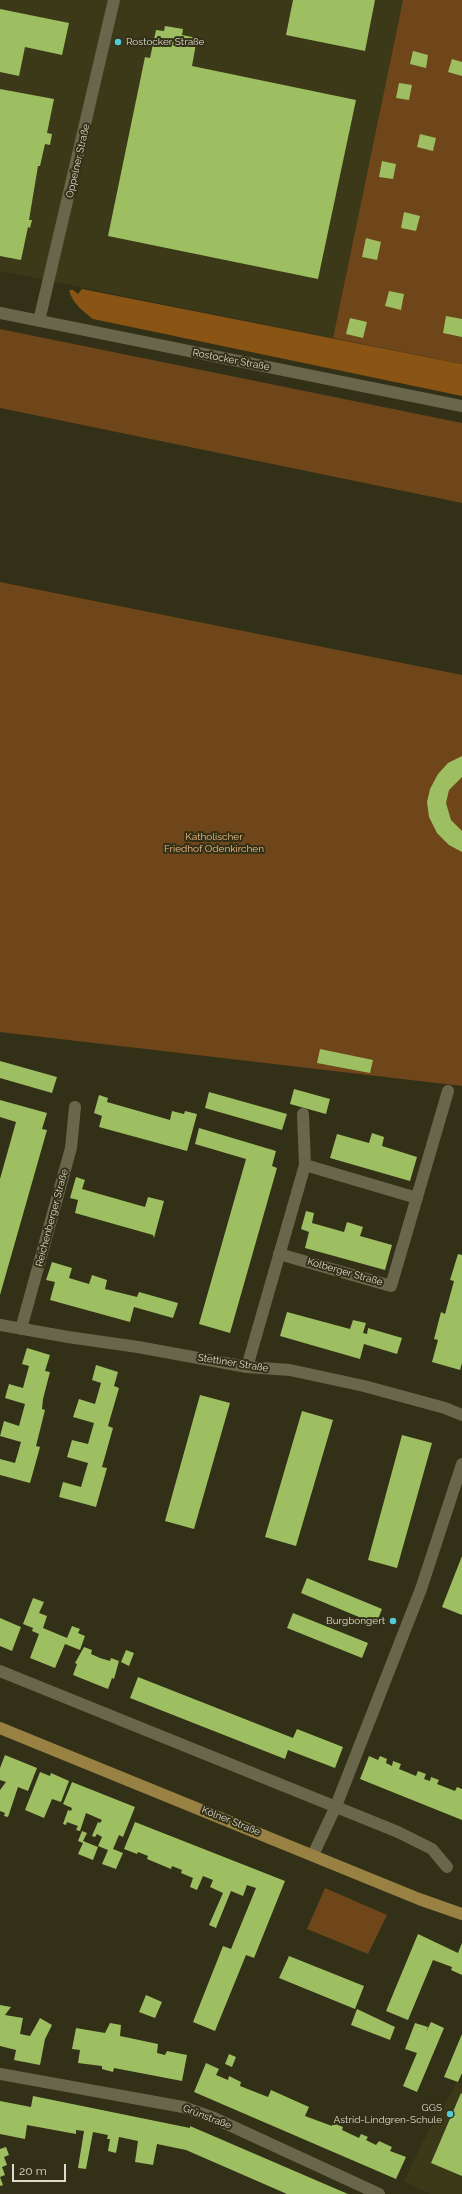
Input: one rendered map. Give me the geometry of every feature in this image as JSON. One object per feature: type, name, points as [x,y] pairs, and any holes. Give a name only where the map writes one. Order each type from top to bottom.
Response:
[{"type":"main road","name":"Kölner Straße","points":[[0,1728],[462,1914]]},
{"type":"street","name":"Oppelner Straße","points":[[39,321],[114,0]]},
{"type":"street","name":"Rostocker Straße","points":[[0,313],[462,406]]},
{"type":"street","name":"Kolberger Straße","points":[[279,1254],[391,1286],[448,1091]]},
{"type":"street","name":"Reichenberger Straße","points":[[21,1329],[71,1148],[75,1107]]},
{"type":"street","points":[[247,1367],[305,1165],[303,1114]]},
{"type":"street","points":[[305,1165],[417,1198]]},
{"type":"street","name":"Stettiner Straße","points":[[0,1324],[21,1329],[138,1346],[247,1367],[290,1370],[364,1386],[445,1408],[462,1415]]},
{"type":"street","points":[[313,1855],[336,1806],[421,1589],[462,1464]]},
{"type":"street","points":[[0,1671],[336,1806],[432,1849],[447,1867]]},
{"type":"street","name":"Grünstraße","points":[[0,2074],[183,2107],[214,2118],[379,2194]]},
{"type":"shaded area","points":[[0,0],[403,0],[333,338],[0,271]]},
{"type":"shaded area","points":[[82,289],[462,364],[462,396],[93,319],[75,303],[70,295],[69,290],[73,290],[78,294]]},
{"type":"shaded area","name":"GGS Astrid-Lindgren-Schule","points":[[457,2082],[462,2084],[462,2194],[431,2194],[404,2182],[421,2145]]},
{"type":"green space","points":[[403,0],[462,0],[462,364],[333,338]]},
{"type":"green space","points":[[0,329],[462,423],[462,503],[0,408]]},
{"type":"green space","name":"Katholischer Friedhof Odenkirchen","points":[[0,582],[462,675],[462,1086],[0,1032]]},
{"type":"green space","points":[[325,1888],[387,1915],[368,1954],[307,1929]]},
{"type":"building","points":[[293,0],[375,0],[365,51],[286,35]]},
{"type":"building","points":[[0,9],[69,23],[62,55],[25,47],[19,76],[0,72]]},
{"type":"building","points":[[165,26],[183,29],[182,35],[197,38],[192,66],[356,100],[318,279],[108,236],[145,57],[150,58],[156,30],[164,31]]},
{"type":"building","points":[[413,51],[428,55],[426,68],[410,64]]},
{"type":"building","points":[[452,59],[462,62],[462,76],[448,72]]},
{"type":"building","points":[[399,83],[412,85],[409,100],[396,98]]},
{"type":"building","points":[[0,89],[54,99],[47,133],[52,134],[50,145],[45,144],[40,166],[38,166],[29,220],[32,220],[30,228],[28,227],[21,260],[0,256]]},
{"type":"building","points":[[420,134],[436,138],[433,151],[417,147]]},
{"type":"building","points":[[382,161],[396,164],[393,179],[379,177]]},
{"type":"building","points":[[404,212],[420,216],[416,231],[401,228]]},
{"type":"building","points":[[366,238],[381,242],[377,260],[362,257]]},
{"type":"building","points":[[389,291],[404,294],[401,310],[385,306]]},
{"type":"building","points":[[446,316],[462,319],[462,337],[443,333]]},
{"type":"building","points":[[350,318],[367,322],[363,338],[346,334]]},
{"type":"building","points":[[462,756],[462,777],[449,790],[446,803],[451,820],[462,831],[462,852],[449,845],[437,833],[429,817],[427,802],[430,789],[438,774],[448,763]]},
{"type":"building","points":[[320,1049],[373,1060],[370,1073],[317,1063]]},
{"type":"building","points":[[0,1061],[57,1077],[52,1093],[0,1078]]},
{"type":"building","points":[[294,1089],[330,1099],[326,1114],[290,1104]]},
{"type":"building","points":[[209,1092],[287,1114],[282,1130],[205,1108]]},
{"type":"building","points":[[99,1095],[108,1098],[107,1102],[170,1120],[172,1111],[184,1114],[185,1111],[197,1114],[187,1151],[99,1127],[102,1116],[94,1113]]},
{"type":"building","points":[[0,1100],[47,1113],[42,1129],[47,1130],[0,1295],[0,1179],[16,1122],[0,1117]]},
{"type":"building","points":[[199,1128],[276,1151],[272,1166],[277,1168],[230,1333],[199,1324],[246,1159],[195,1144]]},
{"type":"building","points":[[372,1133],[384,1137],[382,1146],[417,1157],[410,1181],[330,1158],[337,1134],[369,1143]]},
{"type":"building","points":[[76,1177],[85,1180],[82,1189],[145,1207],[148,1197],[164,1201],[154,1238],[153,1235],[75,1213],[78,1200],[70,1198]]},
{"type":"building","points":[[306,1211],[314,1213],[312,1223],[344,1232],[347,1222],[363,1227],[360,1236],[392,1245],[385,1270],[305,1248],[309,1232],[301,1229]]},
{"type":"building","points":[[458,1254],[462,1255],[462,1363],[460,1370],[432,1362],[438,1340],[434,1339],[441,1312],[445,1314],[454,1281],[450,1280]]},
{"type":"building","points":[[52,1262],[72,1268],[69,1278],[89,1284],[92,1275],[107,1280],[105,1289],[137,1297],[139,1292],[178,1303],[173,1318],[134,1307],[130,1322],[50,1300],[55,1282],[46,1280]]},
{"type":"building","points":[[287,1312],[350,1329],[353,1320],[366,1323],[363,1333],[367,1334],[368,1328],[402,1338],[397,1354],[364,1344],[360,1359],[280,1336]]},
{"type":"building","points":[[27,1348],[50,1355],[45,1371],[50,1372],[43,1399],[42,1409],[45,1410],[36,1446],[40,1447],[30,1483],[0,1475],[0,1459],[15,1463],[21,1442],[0,1436],[4,1421],[19,1426],[25,1404],[5,1398],[9,1384],[23,1388],[29,1366],[22,1364]]},
{"type":"building","points":[[96,1365],[118,1372],[114,1386],[119,1388],[108,1426],[113,1428],[102,1467],[107,1468],[96,1507],[59,1497],[63,1482],[81,1487],[88,1463],[67,1457],[72,1440],[88,1444],[94,1423],[73,1417],[79,1399],[95,1404],[101,1383],[92,1380]]},
{"type":"building","points":[[200,1395],[230,1403],[194,1529],[165,1521]]},
{"type":"building","points":[[302,1411],[333,1420],[296,1546],[265,1537]]},
{"type":"building","points":[[402,1435],[432,1443],[397,1568],[368,1560]]},
{"type":"building","points":[[462,1556],[462,1615],[442,1607]]},
{"type":"building","points":[[307,1578],[382,1609],[376,1624],[301,1593]]},
{"type":"building","points":[[33,1598],[44,1602],[39,1613],[47,1616],[43,1628],[67,1638],[72,1626],[80,1629],[78,1633],[85,1636],[80,1650],[65,1644],[55,1668],[30,1658],[39,1634],[32,1631],[33,1628],[23,1624]]},
{"type":"building","points":[[293,1613],[368,1643],[362,1658],[287,1628]]},
{"type":"building","points":[[0,1618],[21,1627],[12,1651],[0,1646]]},
{"type":"building","points":[[84,1647],[92,1650],[91,1654],[100,1658],[110,1661],[111,1658],[119,1661],[114,1679],[112,1678],[108,1689],[73,1675],[77,1664],[75,1663]]},
{"type":"building","points":[[126,1650],[134,1653],[129,1666],[121,1662]]},
{"type":"building","points":[[138,1677],[293,1738],[297,1729],[343,1747],[335,1768],[288,1750],[285,1759],[130,1698]]},
{"type":"building","points":[[5,1755],[37,1768],[28,1791],[18,1787],[8,1817],[4,1816],[5,1813],[0,1811],[0,1790],[6,1782],[0,1780],[0,1768]]},
{"type":"building","points":[[369,1756],[378,1760],[380,1756],[387,1759],[386,1763],[392,1766],[393,1761],[401,1764],[399,1769],[416,1776],[418,1771],[426,1774],[424,1779],[430,1781],[431,1777],[439,1780],[437,1784],[455,1791],[457,1787],[462,1789],[462,1820],[360,1779]]},
{"type":"building","points":[[40,1772],[50,1776],[51,1773],[69,1781],[61,1802],[52,1799],[44,1818],[25,1810]]},
{"type":"building","points":[[72,1782],[135,1807],[123,1837],[119,1835],[113,1849],[123,1853],[116,1869],[102,1864],[108,1850],[98,1846],[102,1837],[97,1834],[95,1837],[92,1836],[98,1822],[100,1823],[102,1820],[86,1813],[80,1831],[76,1830],[78,1826],[67,1822],[66,1825],[63,1824],[68,1810],[71,1811],[72,1808],[63,1804]]},
{"type":"building","points":[[135,1822],[285,1881],[254,1958],[246,1955],[215,2031],[193,2022],[223,1946],[231,1949],[256,1888],[247,1885],[243,1896],[231,1891],[216,1928],[209,1925],[223,1893],[210,1887],[213,1880],[203,1876],[197,1890],[190,1887],[193,1878],[181,1873],[182,1870],[172,1866],[171,1869],[147,1859],[148,1856],[124,1849]]},
{"type":"building","points":[[82,1831],[87,1833],[83,1841],[98,1847],[93,1860],[78,1854],[83,1843],[78,1841]]},
{"type":"building","points":[[418,1934],[458,1953],[462,1943],[462,1975],[451,1970],[452,1967],[433,1960],[408,2020],[386,2011]]},
{"type":"building","points":[[289,1956],[364,1986],[355,2009],[279,1978]]},
{"type":"building","points":[[146,1995],[162,2002],[155,2018],[139,2012]]},
{"type":"building","points":[[0,2005],[11,2007],[5,2015],[23,2018],[20,2034],[30,2036],[40,2018],[52,2025],[45,2039],[40,2065],[14,2060],[16,2050],[0,2046]]},
{"type":"building","points":[[357,2009],[395,2027],[390,2040],[351,2025]]},
{"type":"building","points":[[431,2022],[444,2028],[417,2092],[403,2086],[417,2053],[405,2049],[415,2023],[428,2027],[426,2032]]},
{"type":"building","points":[[110,2023],[121,2025],[120,2036],[158,2044],[157,2053],[165,2055],[167,2051],[187,2055],[182,2081],[114,2068],[113,2072],[102,2069],[102,2066],[78,2063],[80,2050],[72,2049],[76,2028],[105,2033]]},
{"type":"building","points":[[462,2034],[462,2073],[458,2082],[444,2077]]},
{"type":"building","points":[[229,2054],[236,2057],[232,2067],[225,2064]]},
{"type":"building","points":[[206,2063],[219,2069],[216,2075],[228,2080],[229,2076],[241,2082],[240,2086],[268,2097],[271,2090],[309,2107],[305,2116],[332,2126],[333,2123],[343,2127],[342,2130],[359,2138],[361,2134],[368,2137],[366,2140],[376,2145],[379,2141],[392,2147],[390,2151],[406,2157],[396,2179],[194,2092]]},
{"type":"building","points":[[461,2093],[462,2094],[462,2176],[431,2163]]},
{"type":"building","points":[[33,2096],[190,2128],[190,2126],[348,2194],[287,2194],[186,2150],[157,2144],[153,2165],[135,2162],[138,2141],[119,2137],[116,2153],[108,2151],[110,2139],[107,2139],[108,2135],[93,2132],[86,2169],[78,2168],[84,2131],[76,2130],[76,2134],[27,2125],[25,2139],[0,2134],[0,2101],[31,2107]]},
{"type":"building","points":[[6,2147],[9,2155],[4,2157],[7,2165],[2,2167],[5,2175],[0,2177],[0,2149]]},
{"type":"building","points":[[0,2177],[3,2185],[0,2186]]},
{"type":"place","name":"Rostocker Straße","points":[[118,42]]},
{"type":"place","name":"Burgbongert","points":[[393,1621]]},
{"type":"place","name":"GGS Astrid-Lindgren-Schule","points":[[450,2114]]}]
